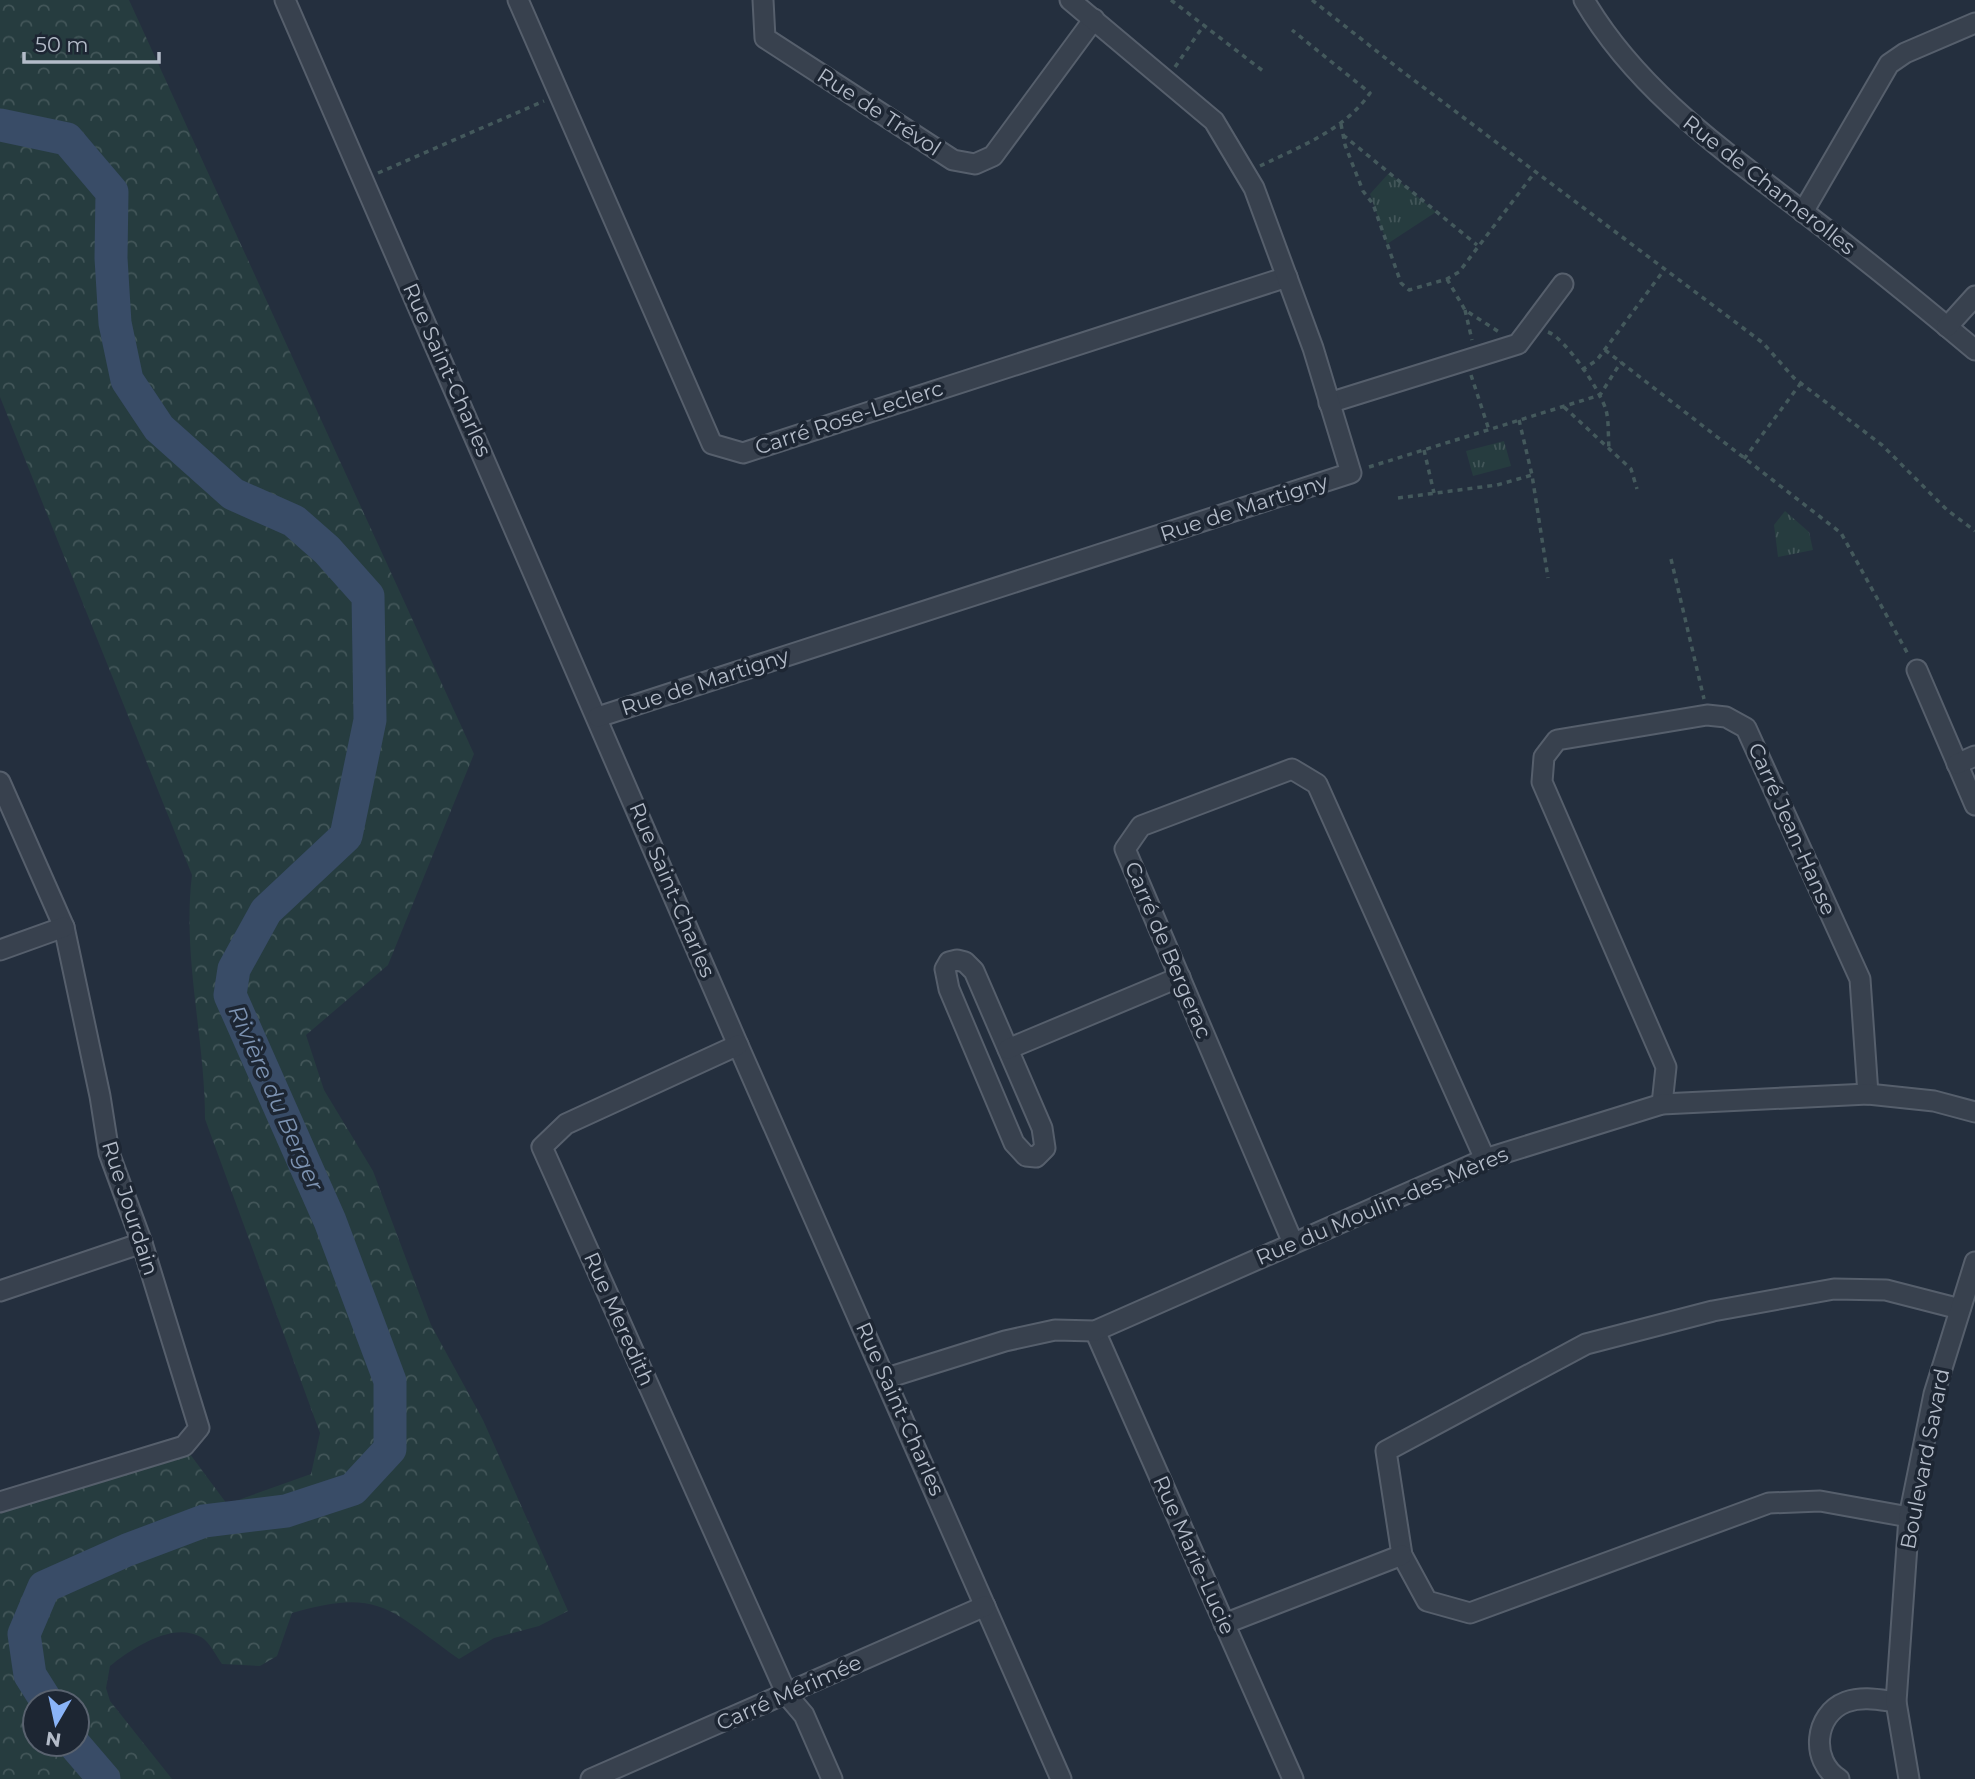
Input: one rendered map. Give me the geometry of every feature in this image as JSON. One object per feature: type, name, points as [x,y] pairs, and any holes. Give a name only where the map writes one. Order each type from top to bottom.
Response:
[{"type":"street","name":"Rue Saint-Charles","points":[[285,0],[738,1045],[1062,1779]]},
{"type":"street","name":"Carré Rose-Leclerc","points":[[517,0],[712,444],[743,453],[1286,277]]},
{"type":"street","name":"Rue de Trévol","points":[[763,0],[765,38],[953,160],[975,164],[993,156],[1094,19]]},
{"type":"street","name":"Rue de Martigny","points":[[598,717],[1350,473],[1313,348],[1254,188],[1246,173],[1214,121],[1070,0]]},
{"type":"street","name":"Rue de Chamerolles","points":[[1584,0],[1602,32],[1645,82],[1697,131],[1975,350]]},
{"type":"street","points":[[1803,212],[1889,64],[1905,53],[1975,23]]},
{"type":"street","points":[[1329,403],[1518,344],[1563,284]]},
{"type":"street","points":[[1947,327],[1975,296]]},
{"type":"street","points":[[1917,670],[1966,760],[1975,806]]},
{"type":"street","name":"Carré Jean-Hanse","points":[[1662,1104],[1666,1067],[1542,782],[1544,757],[1557,740],[1707,715],[1726,717],[1746,728],[1860,979],[1868,1094]]},
{"type":"street","name":"Carré de Bergerac","points":[[1293,1242],[1125,849],[1141,826],[1292,769],[1317,784],[1485,1159]]},
{"type":"street","name":"Rue Jourdain","points":[[0,782],[64,928],[100,1096],[109,1153],[142,1243],[199,1428],[184,1446],[0,1502]]},
{"type":"street","points":[[0,950],[64,928]]},
{"type":"street","points":[[949,962],[965,962],[974,971],[1008,1049],[1046,1139],[1045,1148],[1035,1157],[1026,1156],[1014,1143],[949,989],[945,969],[949,962]]},
{"type":"street","points":[[1008,1049],[1180,977]]},
{"type":"street","name":"Rue Meredith","points":[[738,1045],[566,1124],[542,1147],[787,1695]]},
{"type":"street","name":"Rue du Moulin-des-Mères","points":[[887,1378],[1005,1341],[1055,1330],[1096,1331],[1485,1159],[1662,1104],[1868,1094],[1934,1101],[1975,1112]]},
{"type":"street","points":[[0,1291],[142,1243]]},
{"type":"street","name":"Boulevard Savard","points":[[1903,1777],[1896,1702],[1909,1517],[1934,1394],[1975,1262]]},
{"type":"street","points":[[1909,1517],[1820,1502],[1769,1503],[1470,1613],[1427,1601],[1402,1555],[1386,1451],[1586,1344],[1713,1311],[1834,1289],[1886,1290],[1959,1309]]},
{"type":"street","name":"Rue Marie-Lucie","points":[[1096,1331],[1293,1779]]},
{"type":"street","points":[[1224,1624],[1402,1555]]},
{"type":"street","name":"Carré Mérimée","points":[[592,1779],[787,1695],[985,1605]]},
{"type":"street","points":[[787,1695],[804,1715],[832,1779]]},
{"type":"street","points":[[1839,1779],[1825,1765],[1820,1752],[1823,1724],[1831,1712],[1856,1699],[1896,1702]]},
{"type":"path","points":[[1171,0],[1263,71]]},
{"type":"path","points":[[1312,0],[1763,343],[1801,383],[1882,445],[1947,510],[1975,531]]},
{"type":"path","points":[[1166,80],[1204,26]]},
{"type":"path","points":[[1246,173],[1341,124],[1356,113],[1370,93],[1292,30]]},
{"type":"path","points":[[363,179],[559,94]]},
{"type":"path","points":[[1341,124],[1342,134],[1363,191],[1373,204],[1404,287],[1415,289],[1447,279],[1459,272],[1477,245],[1536,172]]},
{"type":"path","points":[[1342,134],[1477,245]]},
{"type":"path","points":[[1280,148],[1284,155]]},
{"type":"path","points":[[1582,370],[1597,360],[1665,269]]},
{"type":"path","points":[[1447,279],[1465,310],[1471,333],[1469,360],[1489,430]]},
{"type":"path","points":[[1465,310],[1504,333],[1540,330],[1559,337],[1600,395],[1607,412],[1609,448]]},
{"type":"path","points":[[1605,350],[1840,533],[1917,670]]},
{"type":"path","points":[[1358,470],[1600,395],[1621,362]]},
{"type":"path","points":[[1744,458],[1801,383]]},
{"type":"path","points":[[1564,407],[1631,469],[1637,489]]},
{"type":"path","points":[[1519,420],[1532,475],[1548,578]]},
{"type":"path","points":[[1424,450],[1434,493]]},
{"type":"path","points":[[1398,498],[1497,485],[1532,475]]},
{"type":"path","points":[[1671,559],[1707,715]]},
{"type":"green space","points":[[0,0],[129,0],[474,754],[388,965],[306,1035],[324,1090],[373,1171],[431,1325],[483,1420],[568,1611],[539,1626],[494,1638],[459,1659],[399,1616],[365,1603],[346,1602],[292,1613],[277,1656],[260,1666],[222,1664],[201,1637],[190,1633],[166,1634],[141,1645],[110,1666],[106,1688],[110,1701],[172,1779],[0,1779],[0,1502],[184,1446],[227,1504],[311,1474],[320,1433],[205,1119],[190,936],[192,875],[0,397]]},
{"type":"green space","points":[[1389,173],[1436,212],[1387,244],[1370,194]]},
{"type":"green space","points":[[1504,441],[1511,466],[1473,476],[1466,451]]},
{"type":"green space","points":[[1785,511],[1809,532],[1813,550],[1778,557],[1774,525]]},
{"type":"waterway","name":"Rivière du Berger","points":[[0,125],[67,139],[112,192],[111,258],[115,323],[127,380],[159,428],[233,494],[294,521],[327,550],[368,596],[370,720],[346,836],[266,911],[234,969],[230,995],[330,1221],[390,1381],[390,1449],[353,1489],[286,1511],[204,1521],[127,1550],[44,1587],[24,1634],[30,1675],[38,1688]]},
{"type":"waterway","name":"Rivière du Berger","points":[[86,1758],[104,1779]]}]
